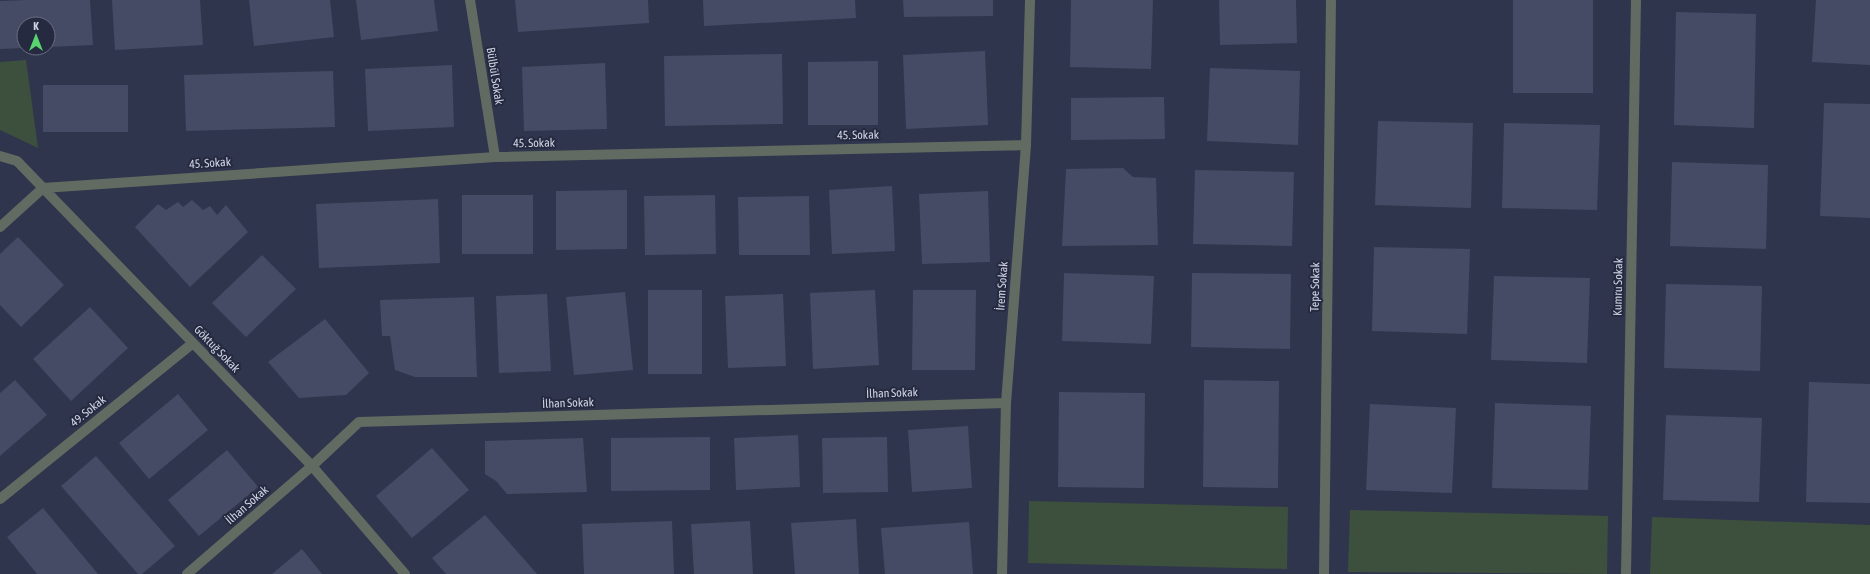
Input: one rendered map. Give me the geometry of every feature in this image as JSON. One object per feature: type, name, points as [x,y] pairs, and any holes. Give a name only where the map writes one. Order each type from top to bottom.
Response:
[{"type":"street","name":"Bülbül Sokak","points":[[470,0],[495,156]]},
{"type":"street","name":"İrem Sokak","points":[[1002,574],[1006,403],[1026,145],[1030,0]]},
{"type":"street","name":"Tepe Sokak","points":[[1324,574],[1331,0]]},
{"type":"street","name":"Kumru Sokak","points":[[1626,574],[1636,0]]},
{"type":"street","name":"45. Sokak","points":[[43,188],[495,156],[1026,145]]},
{"type":"street","name":"Göktuğ Sokak","points":[[0,156],[17,161],[312,466],[405,574]]},
{"type":"street","points":[[0,227],[43,188]]},
{"type":"street","name":"49. Sokak","points":[[0,499],[193,343]]},
{"type":"street","name":"İlhan Sokak","points":[[187,574],[312,466],[359,422],[1006,403]]},
{"type":"green space","points":[[26,60],[38,148],[0,130],[0,62]]},
{"type":"green space","points":[[1029,501],[1288,507],[1287,569],[1028,563]]},
{"type":"green space","points":[[1350,510],[1608,516],[1607,574],[1348,572]]},
{"type":"green space","points":[[1652,517],[1870,525],[1870,574],[1650,574]]},
{"type":"building","points":[[90,0],[93,45],[56,47],[56,16],[16,16],[16,48],[0,49],[0,1]]},
{"type":"building","points":[[112,0],[200,0],[203,45],[115,50]]},
{"type":"building","points":[[249,0],[330,0],[334,37],[254,46]]},
{"type":"building","points":[[356,0],[434,0],[438,31],[361,40]]},
{"type":"building","points":[[515,0],[648,0],[649,23],[518,32]]},
{"type":"building","points":[[703,0],[855,0],[856,18],[704,26]]},
{"type":"building","points":[[903,0],[993,0],[993,16],[904,17]]},
{"type":"building","points":[[1071,0],[1153,0],[1151,69],[1070,67]]},
{"type":"building","points":[[1219,0],[1296,0],[1297,43],[1220,45]]},
{"type":"building","points":[[1513,0],[1593,0],[1593,93],[1513,93]]},
{"type":"building","points":[[1816,0],[1870,0],[1870,65],[1812,62]]},
{"type":"building","points":[[1676,12],[1756,14],[1754,128],[1674,125]]},
{"type":"building","points":[[985,51],[988,125],[906,129],[903,55]]},
{"type":"building","points":[[782,54],[783,124],[665,126],[664,56]]},
{"type":"building","points":[[878,61],[878,125],[808,125],[808,62]]},
{"type":"building","points":[[605,63],[607,129],[524,131],[522,67]]},
{"type":"building","points":[[452,65],[454,127],[368,131],[365,69]]},
{"type":"building","points":[[1210,68],[1300,71],[1298,145],[1207,141]]},
{"type":"building","points":[[333,71],[335,127],[186,131],[184,75]]},
{"type":"building","points":[[43,85],[128,85],[128,132],[43,132]]},
{"type":"building","points":[[1164,97],[1165,139],[1071,140],[1071,98]]},
{"type":"building","points":[[1824,103],[1870,104],[1870,218],[1820,216]]},
{"type":"building","points":[[1378,121],[1473,123],[1471,208],[1375,205]]},
{"type":"building","points":[[1504,123],[1600,125],[1597,210],[1502,208]]},
{"type":"building","points":[[1672,162],[1768,165],[1766,249],[1670,246]]},
{"type":"building","points":[[1123,168],[1133,177],[1156,178],[1158,245],[1062,246],[1066,169]]},
{"type":"building","points":[[1195,170],[1294,172],[1292,246],[1193,244]]},
{"type":"building","points":[[892,186],[895,251],[832,254],[829,190]]},
{"type":"building","points":[[627,190],[627,249],[556,250],[556,191]]},
{"type":"building","points":[[988,191],[990,262],[922,264],[919,194]]},
{"type":"building","points":[[462,195],[533,195],[533,254],[462,254]]},
{"type":"building","points":[[715,195],[716,254],[645,255],[644,196]]},
{"type":"building","points":[[809,196],[810,255],[739,255],[738,197]]},
{"type":"building","points":[[438,199],[440,263],[319,268],[316,204]]},
{"type":"building","points":[[192,200],[203,210],[210,206],[217,215],[226,205],[248,232],[190,287],[135,227],[158,204],[166,210],[178,202],[183,207]]},
{"type":"building","points":[[18,237],[64,285],[21,327],[0,305],[0,254]]},
{"type":"building","points":[[1374,247],[1470,249],[1467,334],[1372,331]]},
{"type":"building","points":[[262,255],[296,289],[246,337],[212,303]]},
{"type":"building","points":[[1064,273],[1154,276],[1151,344],[1062,341]]},
{"type":"building","points":[[1192,273],[1291,274],[1290,349],[1191,347]]},
{"type":"building","points":[[1494,276],[1590,278],[1587,363],[1491,360]]},
{"type":"building","points":[[1666,284],[1762,286],[1760,371],[1664,368]]},
{"type":"building","points":[[648,290],[702,290],[702,374],[648,374]]},
{"type":"building","points":[[875,290],[879,365],[813,369],[810,293]]},
{"type":"building","points":[[913,290],[976,290],[975,370],[912,370]]},
{"type":"building","points":[[625,292],[633,370],[574,375],[566,297]]},
{"type":"building","points":[[547,294],[551,371],[499,373],[496,296]]},
{"type":"building","points":[[783,294],[786,366],[728,368],[725,296]]},
{"type":"building","points":[[474,297],[477,377],[415,377],[395,370],[390,336],[382,336],[380,300]]},
{"type":"building","points":[[90,307],[128,348],[71,401],[33,359]]},
{"type":"building","points":[[325,319],[369,373],[346,395],[299,398],[268,362]]},
{"type":"building","points":[[15,380],[47,415],[0,456],[0,393]]},
{"type":"building","points":[[1204,380],[1279,381],[1278,488],[1203,487]]},
{"type":"building","points":[[1809,382],[1870,384],[1870,503],[1806,502]]},
{"type":"building","points":[[1059,392],[1145,393],[1144,488],[1058,487]]},
{"type":"building","points":[[178,394],[208,430],[149,479],[119,443]]},
{"type":"building","points":[[1495,403],[1591,406],[1588,490],[1492,488]]},
{"type":"building","points":[[1370,404],[1456,408],[1452,493],[1366,490]]},
{"type":"building","points":[[1666,415],[1762,418],[1759,502],[1663,500]]},
{"type":"building","points":[[968,426],[972,488],[912,492],[908,430]]},
{"type":"building","points":[[798,435],[800,487],[736,490],[734,438]]},
{"type":"building","points":[[710,437],[710,490],[611,491],[611,438]]},
{"type":"building","points":[[887,437],[888,492],[823,493],[822,438]]},
{"type":"building","points":[[583,438],[587,492],[507,494],[496,481],[485,474],[485,441]]},
{"type":"building","points":[[432,448],[469,490],[412,538],[376,496]]},
{"type":"building","points":[[227,450],[258,487],[199,536],[168,500]]},
{"type":"building","points":[[96,456],[175,546],[142,574],[138,574],[61,486]]},
{"type":"building","points":[[43,508],[98,574],[37,574],[7,537]]},
{"type":"building","points":[[485,515],[537,574],[446,574],[432,558]]},
{"type":"building","points":[[856,519],[859,574],[795,574],[791,523]]},
{"type":"building","points":[[672,521],[674,574],[584,574],[582,524]]},
{"type":"building","points":[[750,521],[753,574],[694,574],[691,524]]},
{"type":"building","points":[[969,522],[973,574],[885,574],[881,528]]},
{"type":"building","points":[[302,549],[322,574],[272,574]]}]
